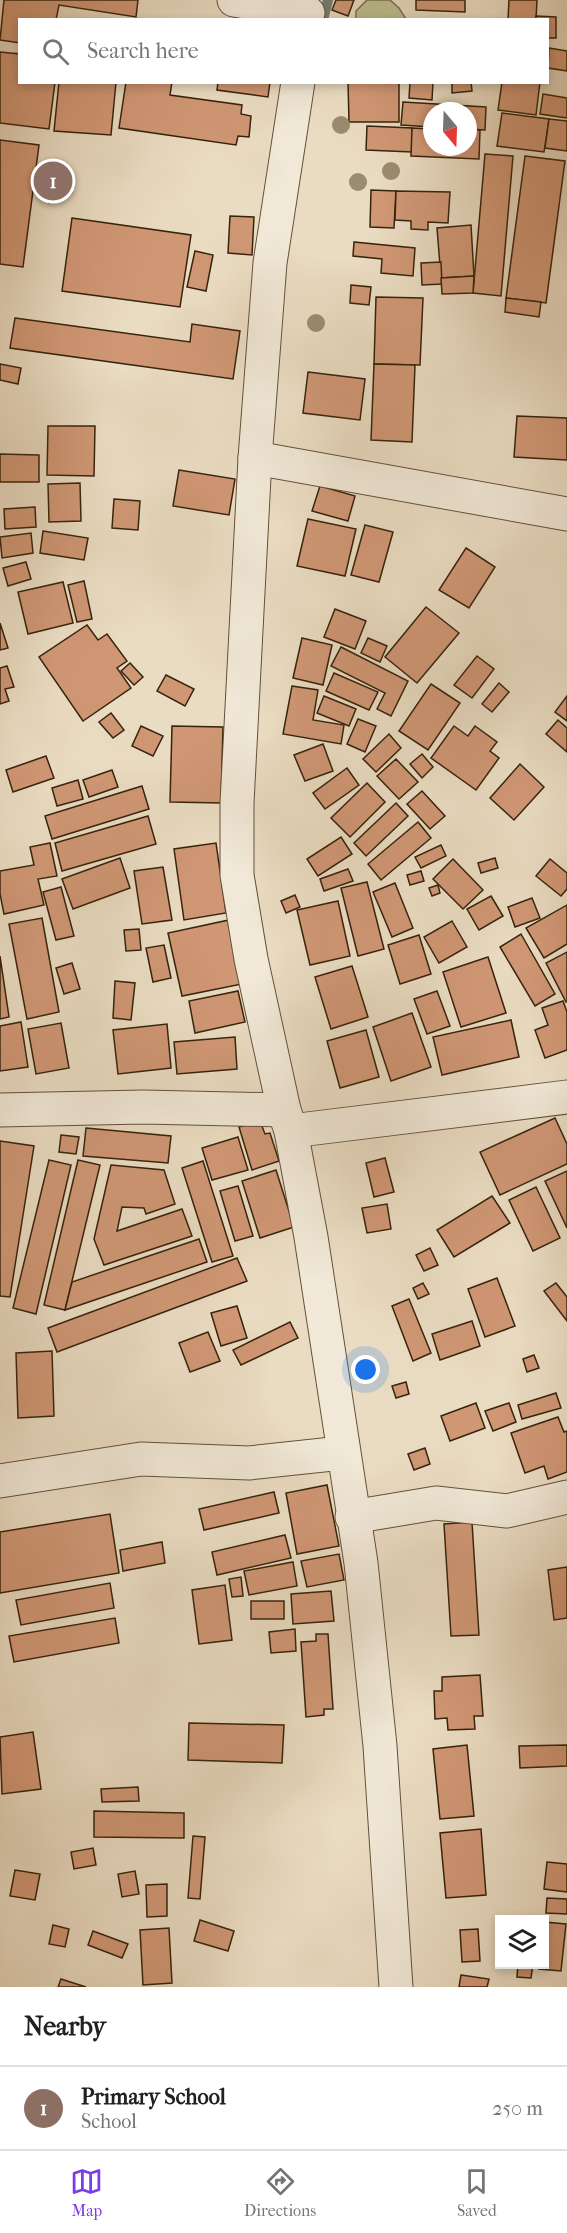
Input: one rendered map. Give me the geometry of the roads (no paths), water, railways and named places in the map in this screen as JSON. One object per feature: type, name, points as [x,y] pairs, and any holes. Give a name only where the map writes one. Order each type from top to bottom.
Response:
[{"type":"street","points":[[234,0],[308,11]]},
{"type":"street","points":[[298,84],[270,263],[255,458],[238,744],[237,875],[251,959],[288,1120],[334,1382],[342,1453],[361,1563],[380,1746],[396,1987]]},
{"type":"street","points":[[255,458],[567,514]]},
{"type":"street","points":[[0,1110],[143,1107],[288,1120],[567,1097]]},
{"type":"street","points":[[0,1481],[141,1458],[249,1463],[342,1453]]},
{"type":"street","points":[[352,1517],[436,1503],[507,1511],[567,1497]]},
{"type":"waterway","points":[[324,18],[328,0]]},
{"type":"place","name":"Primary School","points":[[53,181]]}]
